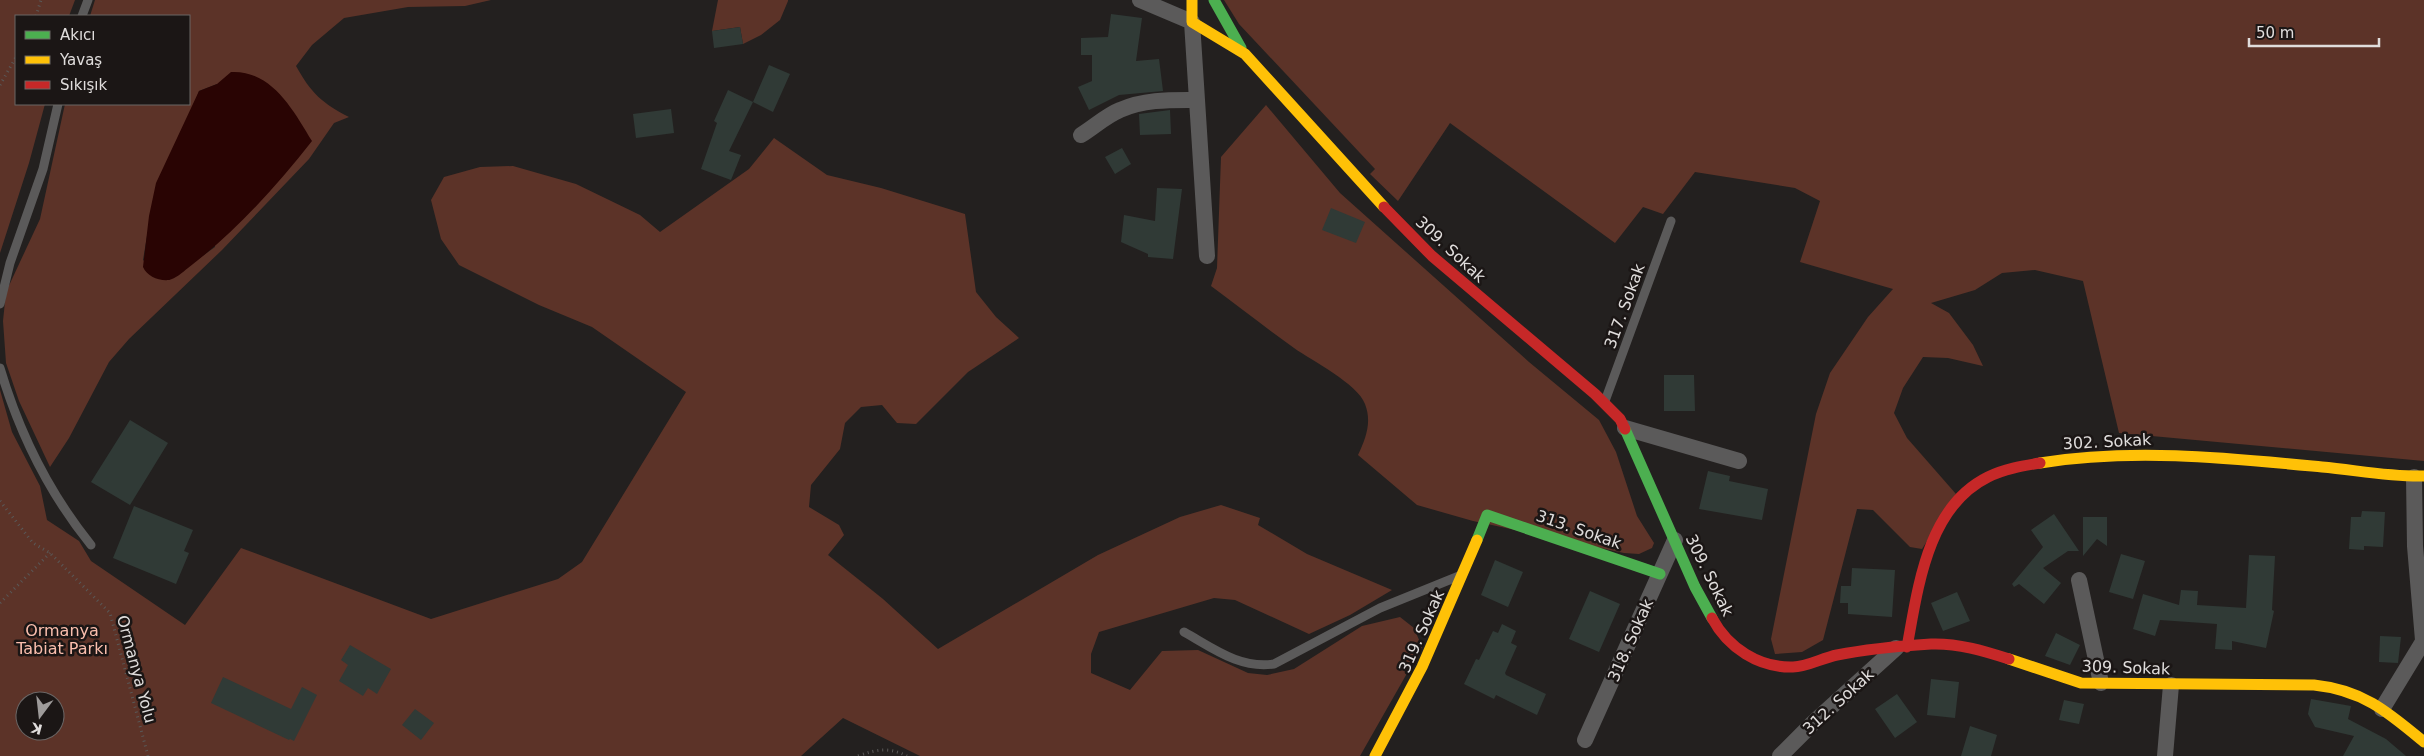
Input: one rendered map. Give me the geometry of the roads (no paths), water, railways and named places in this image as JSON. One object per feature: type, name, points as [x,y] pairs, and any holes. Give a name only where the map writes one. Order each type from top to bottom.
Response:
[{"type":"street","points":[[1140,0],[1192,22]]},
{"type":"street","points":[[1192,0],[1207,256]]},
{"type":"street","points":[[1214,0],[1245,54]]},
{"type":"street","name":"309. Sokak","points":[[1192,22],[1245,54],[1357,179],[1432,256],[1604,403],[1625,428],[1695,587],[1715,624],[1739,650],[1753,658],[1773,665],[1794,666],[1837,655],[1932,644],[1959,645],[2004,656],[2062,678],[2081,683],[2314,685],[2350,691],[2382,709],[2424,742]]},
{"type":"street","points":[[1081,135],[1119,110],[1137,104],[1158,100],[1197,100]]},
{"type":"street","points":[[1625,428],[1740,461]]},
{"type":"street","name":"302. Sokak","points":[[1902,647],[1923,570],[1933,541],[1942,524],[1966,494],[1979,482],[1995,474],[2035,464],[2085,456],[2149,454],[2223,458],[2419,476]]},
{"type":"street","points":[[2382,709],[2424,640],[2415,546],[2419,476]]},
{"type":"street","name":"319. Sokak","points":[[1375,756],[1424,667],[1487,515]]},
{"type":"street","name":"313. Sokak","points":[[1487,515],[1660,574]]},
{"type":"street","name":"318. Sokak","points":[[1585,740],[1675,540]]},
{"type":"street","points":[[2079,580],[2101,683]]},
{"type":"street","name":"312. Sokak","points":[[1780,756],[1813,722],[1902,647]]},
{"type":"street","points":[[2164,756],[2172,685]]},
{"type":"lane","points":[[82,15],[88,0]]},
{"type":"lane","points":[[0,304],[8,271],[43,169],[58,105]]},
{"type":"lane","name":"317. Sokak","points":[[1604,403],[1671,221]]},
{"type":"lane","points":[[0,368],[11,405],[27,442],[66,514],[90,545]]},
{"type":"lane","points":[[1184,632],[1242,663],[1257,666],[1274,664],[1380,608],[1463,574]]},
{"type":"park label","name":"Ormanya Tabiat Parkı","points":[[62,639]]}]
